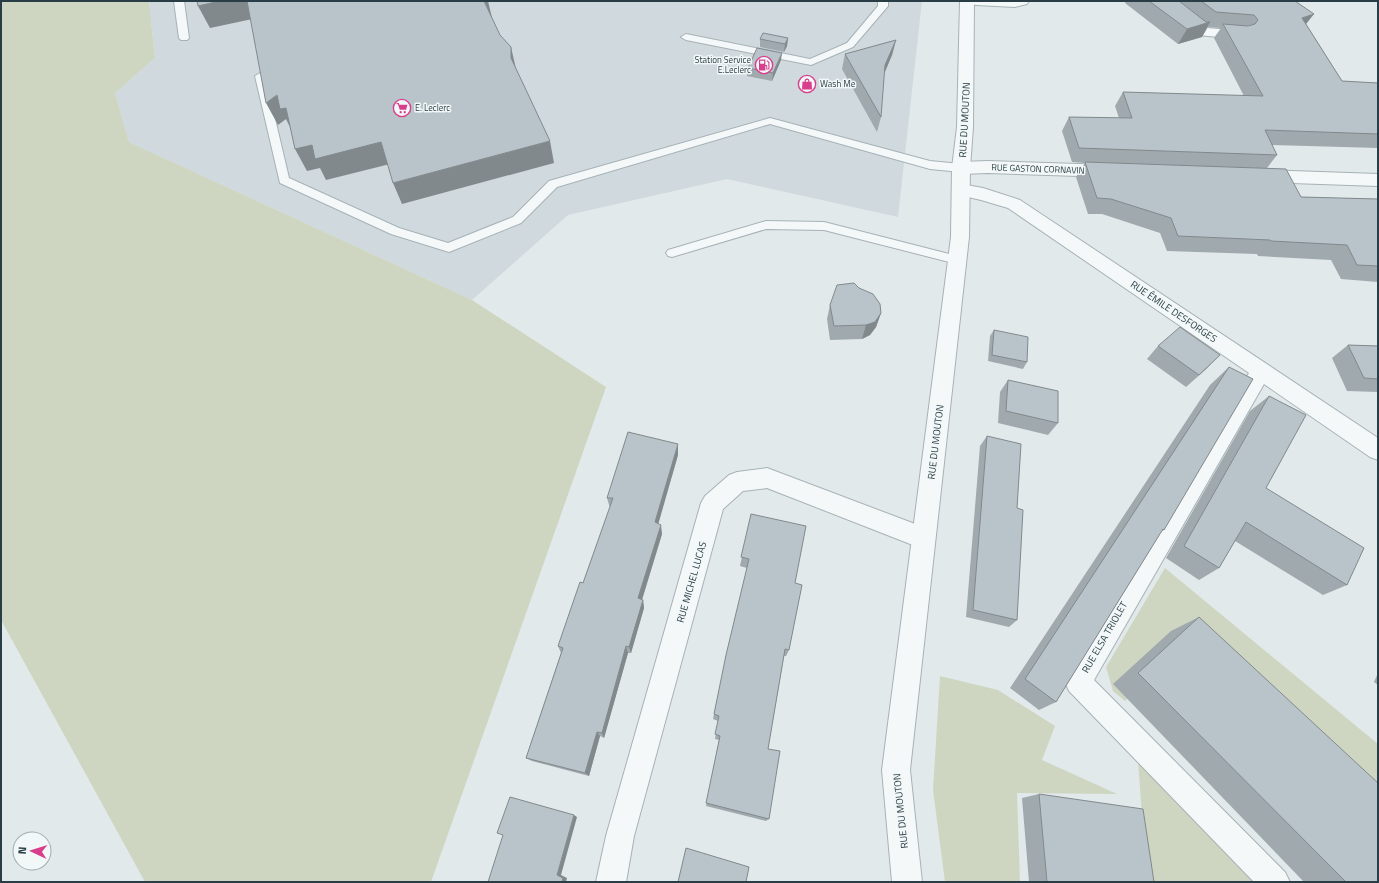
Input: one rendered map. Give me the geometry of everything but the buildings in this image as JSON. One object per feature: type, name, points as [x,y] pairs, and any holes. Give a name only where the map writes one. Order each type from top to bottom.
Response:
[{"type":"street","name":"RUE DU MOUTON","points":[[907,882],[896,770],[923,538],[946,364],[960,236],[961,168],[965,127],[967,1]]},
{"type":"street","points":[[976,1],[1015,3],[1022,1]]},
{"type":"street","points":[[1162,1],[1204,32],[1239,34]]},
{"type":"street","name":"RUE GASTON CORNAVIN","points":[[961,168],[988,167],[1123,171]]},
{"type":"street","points":[[1243,176],[1378,180]]},
{"type":"street","name":"RUE ÉMILE DESFORGES","points":[[961,190],[983,194],[1014,204],[1378,450]]},
{"type":"street","name":"RUE ELSA TRIOLET","points":[[1261,370],[1078,682],[1275,882]]},
{"type":"street","name":"RUE MICHEL LUCAS","points":[[611,882],[620,836],[713,504],[737,482],[767,478],[923,538]]},
{"type":"lane","points":[[179,1],[184,38]]},
{"type":"lane","points":[[686,37],[811,62],[850,45],[883,6],[884,1]]},
{"type":"lane","points":[[260,76],[284,180],[395,231],[449,248],[517,220],[553,184],[770,120],[930,165],[961,168]]},
{"type":"lane","points":[[672,253],[766,225],[824,226],[957,260]]},
{"type":"shaded area","points":[[149,1],[922,1],[898,217],[727,179],[568,215],[472,300],[129,142],[115,93],[155,58]]},
{"type":"green space","points":[[1,1],[149,1],[155,58],[115,93],[129,142],[472,300],[606,387],[431,882],[145,882],[1,620]]},
{"type":"green space","points":[[1165,568],[1378,744],[1378,811],[1185,637],[1125,701],[1113,691],[1106,667]]},
{"type":"green space","points":[[940,676],[998,690],[1055,726],[1042,760],[1117,794],[1017,793],[1020,882],[945,882],[933,790]]},
{"type":"green space","points":[[1138,761],[1255,882],[1147,882]]},
{"type":"place","name":"Station Service E.Leclerc","points":[[764,65]]},
{"type":"place","name":"Wash Me","points":[[807,84]]},
{"type":"place","name":"E. Leclerc","points":[[402,108]]}]
